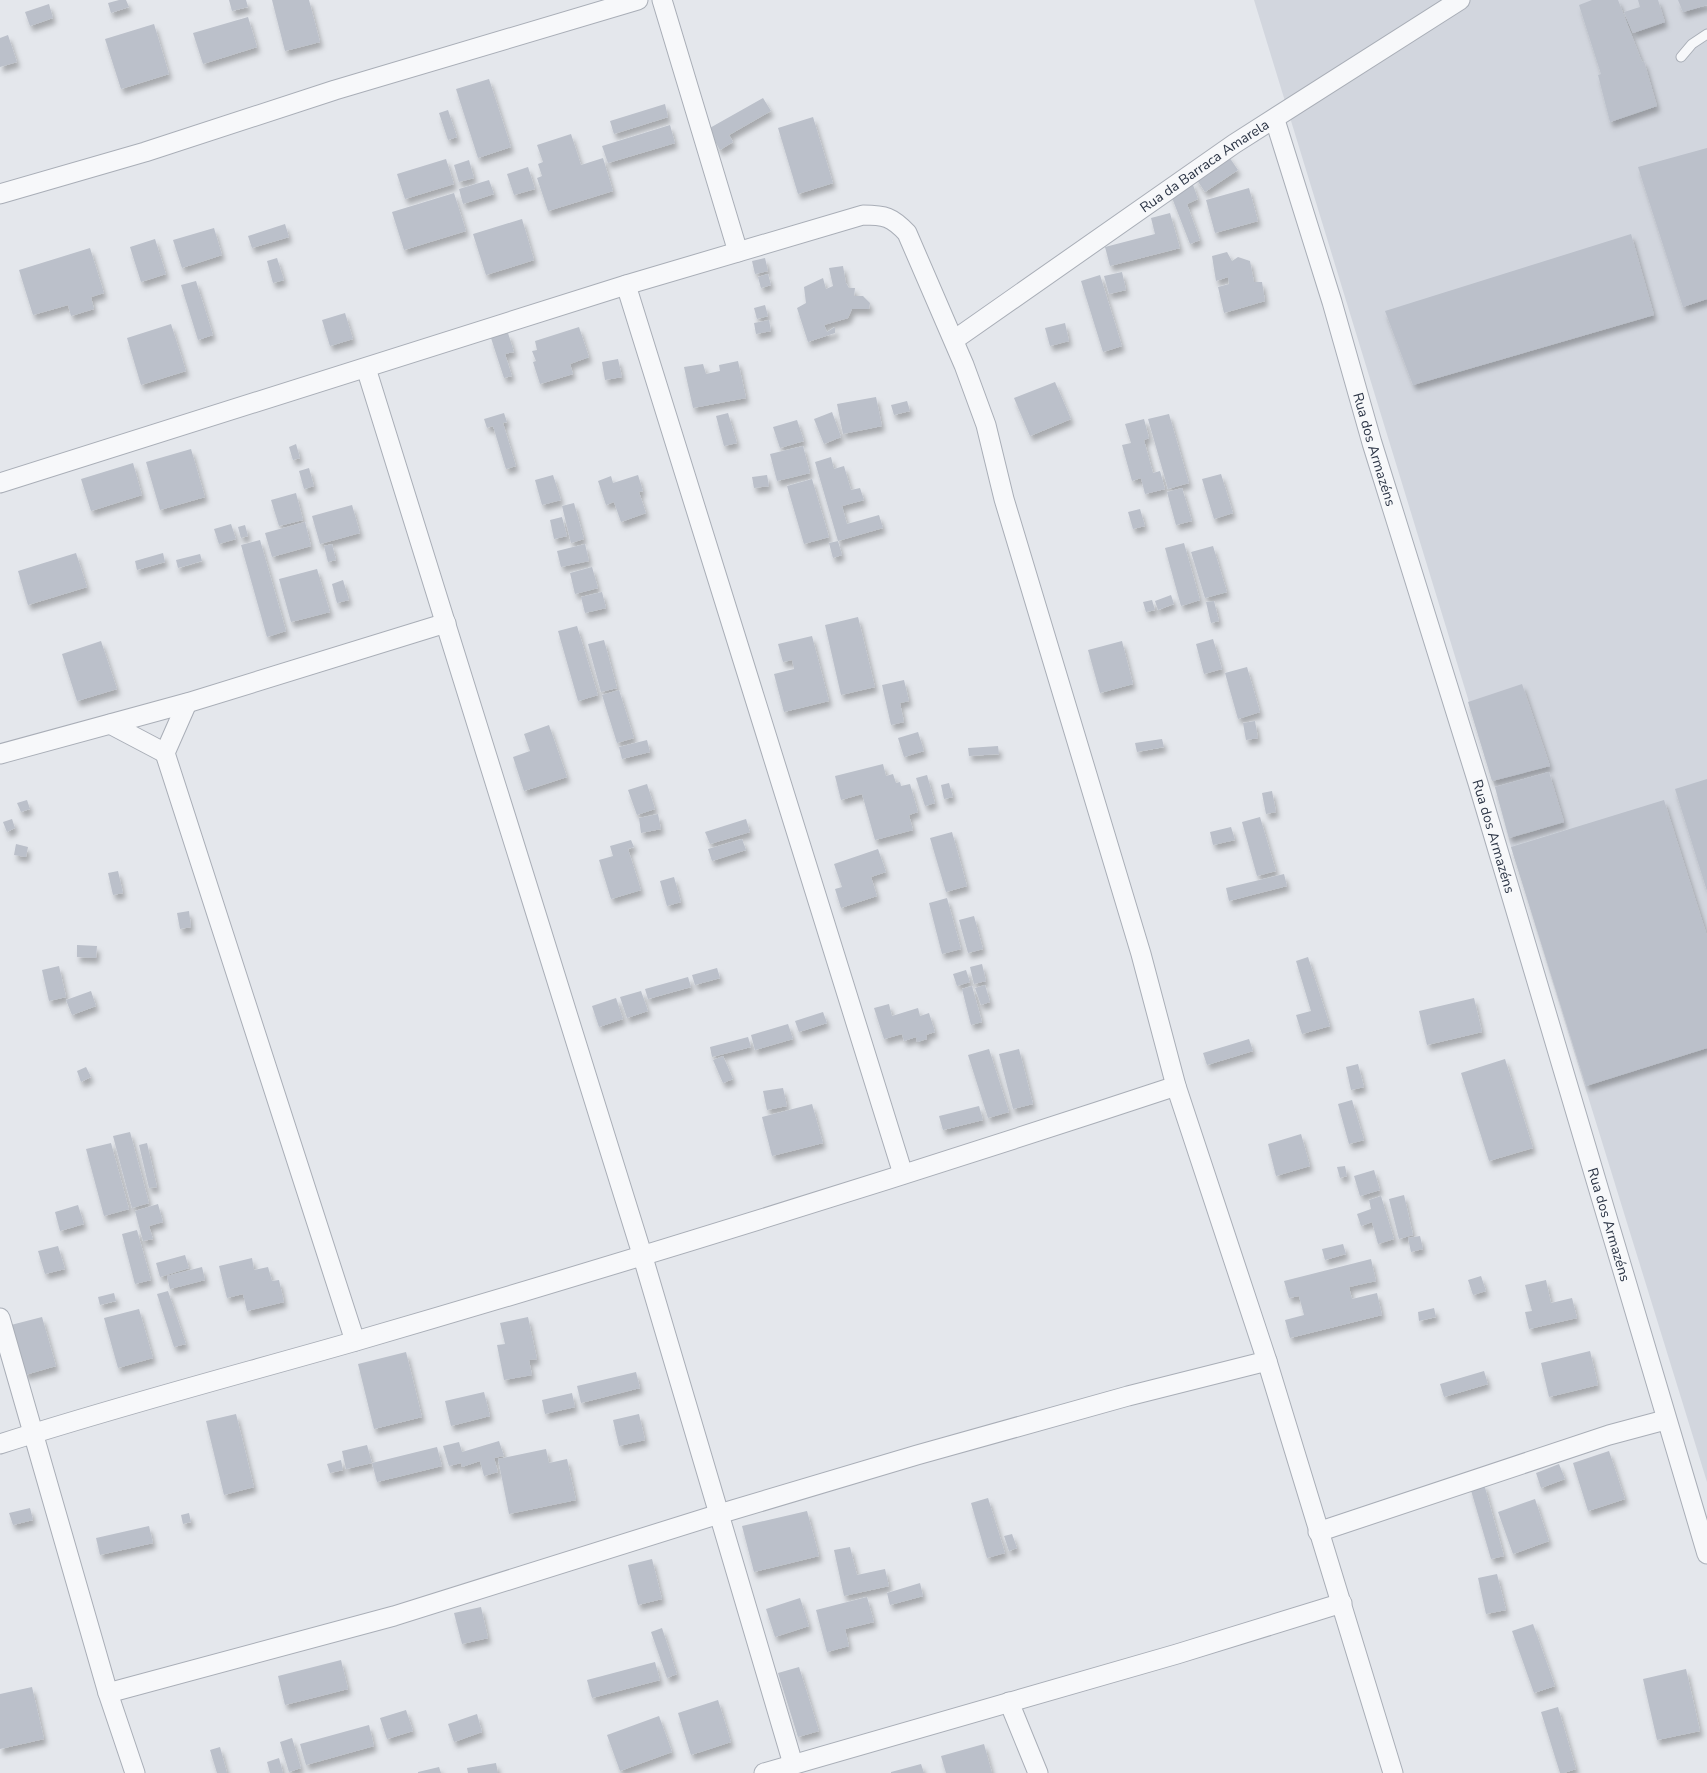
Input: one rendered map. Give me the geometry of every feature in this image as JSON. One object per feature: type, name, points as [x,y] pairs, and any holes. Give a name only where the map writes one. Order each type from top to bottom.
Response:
[{"type":"street","points":[[0,194],[145,152],[335,90],[638,0]]},
{"type":"street","points":[[662,0],[738,252]]},
{"type":"street","name":"Rua da Barraca Amarela","points":[[954,340],[1234,144],[1275,120],[1460,0]]},
{"type":"street","name":"Rua dos Armazéns","points":[[1275,120],[1332,302],[1372,444],[1486,812],[1665,1420],[1707,1554]]},
{"type":"street","points":[[0,482],[626,285],[863,215],[879,215],[895,220],[907,233],[954,340],[986,426],[1004,499],[1141,954],[1176,1086],[1267,1361],[1393,1773]]},
{"type":"street","points":[[626,285],[903,1174]]},
{"type":"street","points":[[366,368],[642,1254],[793,1764]]},
{"type":"street","points":[[0,754],[187,703],[446,624]]},
{"type":"street","points":[[187,703],[165,753],[355,1341]]},
{"type":"street","points":[[110,724],[165,753]]},
{"type":"street","points":[[0,1444],[152,1397],[355,1341],[642,1254],[903,1174],[1176,1086]]},
{"type":"street","points":[[0,1318],[35,1433],[108,1693],[135,1773]]},
{"type":"street","points":[[108,1693],[394,1616],[719,1514],[1118,1398],[1267,1361]]},
{"type":"street","points":[[1318,1532],[1609,1435],[1665,1420]]},
{"type":"street","points":[[764,1773],[1342,1603]]},
{"type":"street","points":[[1009,1702],[1038,1773]]},
{"type":"lane","points":[[1681,57],[1692,44],[1707,34]]},
{"type":"shaded area","points":[[1254,0],[1707,0],[1707,1482],[1511,847],[1495,787]]},
{"type":"building","points":[[126,0],[129,7],[111,13],[108,3]]},
{"type":"building","points":[[229,0],[246,0],[248,7],[232,11]]},
{"type":"building","points":[[272,0],[309,0],[320,42],[285,51]]},
{"type":"building","points":[[1592,0],[1618,0],[1642,62],[1644,61],[1657,106],[1610,122],[1598,75],[1601,74],[1579,5]]},
{"type":"building","points":[[1638,0],[1658,0],[1665,22],[1633,33],[1624,12],[1640,7]]},
{"type":"building","points":[[1678,0],[1707,0],[1707,5],[1683,12]]},
{"type":"building","points":[[49,4],[53,18],[30,26],[25,12]]},
{"type":"building","points":[[248,17],[257,47],[203,64],[193,33]]},
{"type":"building","points":[[154,24],[169,74],[121,89],[105,39]]},
{"type":"building","points":[[8,35],[17,62],[0,67],[0,38]]},
{"type":"building","points":[[489,79],[511,147],[478,158],[456,89]]},
{"type":"building","points":[[763,98],[771,111],[729,135],[733,142],[720,150],[708,129]]},
{"type":"building","points":[[665,104],[668,117],[614,134],[610,121]]},
{"type":"building","points":[[448,110],[457,137],[448,140],[439,113]]},
{"type":"building","points":[[813,117],[833,183],[798,194],[778,128]]},
{"type":"building","points":[[670,125],[675,143],[608,163],[602,146]]},
{"type":"building","points":[[571,134],[581,165],[603,158],[613,191],[548,211],[537,178],[542,176],[538,164],[543,162],[537,145]]},
{"type":"building","points":[[1707,148],[1707,299],[1683,307],[1638,167]]},
{"type":"building","points":[[1227,154],[1238,170],[1205,192],[1195,177]]},
{"type":"building","points":[[446,159],[454,184],[405,199],[397,174]]},
{"type":"building","points":[[469,160],[474,178],[459,182],[454,165]]},
{"type":"building","points":[[528,167],[535,189],[514,195],[507,174]]},
{"type":"building","points":[[489,180],[494,194],[463,204],[459,189]]},
{"type":"building","points":[[1192,182],[1198,199],[1187,204],[1200,240],[1190,244],[1169,190]]},
{"type":"building","points":[[1249,188],[1258,221],[1215,233],[1206,200]]},
{"type":"building","points":[[454,193],[466,231],[404,250],[392,212]]},
{"type":"building","points":[[1170,213],[1180,248],[1110,266],[1105,247],[1155,234],[1151,218]]},
{"type":"building","points":[[522,219],[534,260],[486,275],[473,234]]},
{"type":"building","points":[[285,224],[289,237],[252,248],[248,236]]},
{"type":"building","points":[[214,228],[222,255],[182,268],[173,240]]},
{"type":"building","points":[[1631,234],[1654,315],[1413,385],[1385,311]]},
{"type":"building","points":[[155,239],[166,274],[141,282],[130,247]]},
{"type":"building","points":[[90,248],[104,293],[91,297],[94,309],[71,316],[68,305],[33,315],[19,270]]},
{"type":"building","points":[[1227,252],[1232,261],[1238,257],[1250,261],[1254,282],[1262,282],[1265,301],[1224,313],[1218,287],[1229,284],[1228,277],[1216,281],[1212,256]]},
{"type":"building","points":[[277,258],[284,280],[273,283],[267,261]]},
{"type":"building","points":[[765,258],[768,271],[755,274],[752,261]]},
{"type":"building","points":[[843,266],[846,283],[849,288],[855,288],[854,296],[863,296],[870,303],[869,309],[852,309],[848,318],[824,325],[827,332],[835,327],[835,333],[808,342],[797,308],[806,303],[804,287],[823,278],[826,289],[833,286],[829,268]]},
{"type":"building","points":[[1122,272],[1126,290],[1109,294],[1104,276]]},
{"type":"building","points":[[768,274],[771,285],[761,288],[758,277]]},
{"type":"building","points":[[1100,275],[1122,346],[1103,352],[1081,281]]},
{"type":"building","points":[[196,281],[213,335],[198,340],[181,285]]},
{"type":"building","points":[[765,305],[768,316],[757,319],[754,308]]},
{"type":"building","points":[[345,313],[353,339],[330,346],[322,320]]},
{"type":"building","points":[[769,320],[771,331],[756,334],[754,323]]},
{"type":"building","points":[[1065,323],[1069,341],[1050,346],[1045,328]]},
{"type":"building","points":[[171,324],[186,371],[141,385],[127,338]]},
{"type":"building","points":[[579,327],[589,357],[570,364],[573,374],[540,384],[533,362],[536,361],[532,351],[537,350],[535,341]]},
{"type":"building","points":[[508,333],[514,352],[505,354],[512,376],[504,378],[491,338]]},
{"type":"building","points":[[618,359],[622,377],[605,380],[602,362]]},
{"type":"building","points":[[738,361],[746,398],[693,408],[684,367],[703,364],[706,374],[720,371],[719,365]]},
{"type":"building","points":[[1055,382],[1071,419],[1030,436],[1014,398]]},
{"type":"building","points":[[876,397],[882,426],[843,434],[837,404]]},
{"type":"building","points":[[907,401],[910,411],[894,415],[891,405]]},
{"type":"building","points":[[832,412],[841,437],[824,444],[814,419]]},
{"type":"building","points":[[504,413],[507,422],[503,423],[516,466],[506,469],[493,426],[487,428],[484,419]]},
{"type":"building","points":[[728,413],[737,443],[724,446],[716,416]]},
{"type":"building","points":[[1169,414],[1189,483],[1168,489],[1148,419]]},
{"type":"building","points":[[1144,419],[1149,438],[1144,440],[1153,473],[1160,471],[1165,489],[1145,494],[1141,478],[1132,481],[1122,445],[1131,443],[1125,424]]},
{"type":"building","points":[[797,420],[804,441],[780,448],[773,427]]},
{"type":"building","points":[[296,444],[300,458],[293,460],[289,447]]},
{"type":"building","points":[[803,446],[810,473],[777,481],[770,454]]},
{"type":"building","points":[[191,449],[205,497],[160,510],[146,462]]},
{"type":"building","points":[[831,457],[834,469],[844,466],[851,490],[860,488],[864,500],[842,506],[847,524],[879,515],[883,528],[838,541],[815,462]]},
{"type":"building","points":[[133,463],[142,495],[91,511],[81,479]]},
{"type":"building","points":[[309,468],[314,486],[304,489],[299,471]]},
{"type":"building","points":[[1221,474],[1233,513],[1214,519],[1202,479]]},
{"type":"building","points":[[553,475],[561,500],[542,505],[535,480]]},
{"type":"building","points":[[638,475],[643,491],[639,492],[646,513],[621,522],[614,502],[606,505],[598,481],[611,476],[613,483]]},
{"type":"building","points":[[767,475],[769,486],[754,488],[752,477]]},
{"type":"building","points":[[812,479],[829,537],[804,544],[787,486]]},
{"type":"building","points":[[1182,488],[1192,521],[1176,525],[1167,492]]},
{"type":"building","points":[[296,493],[303,520],[279,526],[271,500]]},
{"type":"building","points":[[574,503],[584,539],[571,543],[562,506]]},
{"type":"building","points":[[352,505],[360,533],[320,544],[312,516]]},
{"type":"building","points":[[1140,509],[1145,526],[1133,529],[1128,512]]},
{"type":"building","points":[[562,517],[567,536],[554,539],[550,520]]},
{"type":"building","points":[[305,522],[311,546],[272,557],[265,533]]},
{"type":"building","points":[[231,524],[236,539],[219,544],[214,529]]},
{"type":"building","points":[[245,525],[248,536],[241,538],[238,527]]},
{"type":"building","points":[[260,540],[286,631],[267,637],[241,545]]},
{"type":"building","points":[[838,541],[842,555],[833,558],[829,543]]},
{"type":"building","points":[[1184,543],[1200,600],[1181,606],[1165,548]]},
{"type":"building","points":[[332,544],[336,560],[328,562],[324,546]]},
{"type":"building","points":[[585,544],[589,561],[561,567],[557,551]]},
{"type":"building","points":[[1213,546],[1227,592],[1205,598],[1191,552]]},
{"type":"building","points":[[76,553],[87,587],[28,605],[18,571]]},
{"type":"building","points":[[163,553],[165,562],[137,570],[135,561]]},
{"type":"building","points":[[200,554],[202,561],[178,568],[176,560]]},
{"type":"building","points":[[592,567],[598,588],[575,594],[570,573]]},
{"type":"building","points":[[317,569],[330,612],[291,622],[279,579]]},
{"type":"building","points":[[343,580],[349,600],[337,603],[332,584]]},
{"type":"building","points":[[602,592],[606,608],[585,613],[581,597]]},
{"type":"building","points":[[1171,595],[1174,604],[1158,610],[1155,601]]},
{"type":"building","points":[[1152,600],[1155,610],[1146,612],[1143,602]]},
{"type":"building","points":[[1214,601],[1219,621],[1211,623],[1206,602]]},
{"type":"building","points":[[858,617],[875,687],[841,695],[825,625]]},
{"type":"building","points":[[577,626],[598,695],[578,701],[558,631]]},
{"type":"building","points":[[812,636],[829,701],[784,712],[774,674],[794,669],[792,660],[783,662],[778,644]]},
{"type":"building","points":[[1213,639],[1222,669],[1204,674],[1196,644]]},
{"type":"building","points":[[604,640],[617,688],[601,692],[588,644]]},
{"type":"building","points":[[101,641],[117,689],[77,701],[62,654]]},
{"type":"building","points":[[1122,641],[1133,684],[1100,693],[1088,650]]},
{"type":"building","points":[[1247,667],[1260,712],[1238,719],[1225,673]]},
{"type":"building","points":[[904,680],[909,701],[900,703],[904,722],[891,725],[882,685]]},
{"type":"building","points":[[1522,684],[1550,766],[1492,781],[1468,702]]},
{"type":"building","points":[[619,690],[634,738],[617,743],[602,695]]},
{"type":"building","points":[[1255,721],[1258,738],[1246,740],[1243,723]]},
{"type":"building","points":[[549,725],[567,777],[524,791],[513,757],[530,751],[524,734]]},
{"type":"building","points":[[918,732],[924,751],[904,757],[898,738]]},
{"type":"building","points":[[1162,739],[1164,747],[1137,752],[1135,743]]},
{"type":"building","points":[[647,740],[650,752],[622,759],[619,747]]},
{"type":"building","points":[[998,746],[999,754],[969,756],[968,748]]},
{"type":"building","points":[[883,764],[886,776],[893,774],[896,783],[900,782],[901,786],[910,784],[918,812],[909,815],[913,830],[875,840],[862,794],[841,800],[835,776]]},
{"type":"building","points":[[1549,772],[1564,822],[1509,838],[1495,787]]},
{"type":"building","points":[[927,775],[935,803],[925,806],[916,778]]},
{"type":"building","points":[[1707,779],[1707,891],[1675,789]]},
{"type":"building","points":[[949,783],[953,797],[944,799],[941,785]]},
{"type":"building","points":[[647,784],[655,809],[637,815],[628,790]]},
{"type":"building","points":[[1272,791],[1276,812],[1266,814],[1262,793]]},
{"type":"building","points":[[27,800],[30,809],[21,812],[17,803]]},
{"type":"building","points":[[1664,800],[1707,936],[1707,1048],[1586,1086],[1511,847]]},
{"type":"building","points":[[658,814],[661,829],[641,833],[639,818]]},
{"type":"building","points":[[1260,817],[1276,871],[1257,876],[1242,822]]},
{"type":"building","points":[[12,819],[15,828],[7,832],[3,822]]},
{"type":"building","points":[[746,819],[750,832],[710,844],[705,832]]},
{"type":"building","points":[[1231,827],[1235,840],[1213,845],[1210,832]]},
{"type":"building","points":[[952,832],[967,886],[946,892],[930,838]]},
{"type":"building","points":[[742,839],[746,850],[712,861],[708,849]]},
{"type":"building","points":[[631,840],[634,847],[628,849],[641,890],[611,899],[599,860],[613,856],[610,846]]},
{"type":"building","points":[[16,844],[28,847],[26,857],[14,855]]},
{"type":"building","points":[[878,849],[886,872],[871,877],[877,896],[841,908],[835,889],[842,887],[834,864]]},
{"type":"building","points":[[118,871],[123,893],[113,895],[108,873]]},
{"type":"building","points":[[1284,874],[1287,886],[1229,901],[1226,888]]},
{"type":"building","points":[[674,877],[681,902],[667,906],[660,881]]},
{"type":"building","points":[[947,898],[961,949],[942,954],[929,903]]},
{"type":"building","points":[[189,911],[191,927],[180,929],[177,913]]},
{"type":"building","points":[[974,916],[983,949],[968,953],[959,920]]},
{"type":"building","points":[[77,945],[97,946],[96,958],[77,957]]},
{"type":"building","points":[[1308,957],[1330,1026],[1302,1034],[1296,1015],[1311,1011],[1296,961]]},
{"type":"building","points":[[982,964],[986,981],[974,984],[970,967]]},
{"type":"building","points":[[59,966],[66,997],[49,1001],[42,970]]},
{"type":"building","points":[[717,968],[720,978],[695,985],[692,975]]},
{"type":"building","points":[[966,970],[970,982],[957,986],[953,974]]},
{"type":"building","points":[[688,977],[691,987],[648,999],[645,989]]},
{"type":"building","points":[[985,985],[990,1002],[981,1005],[975,988]]},
{"type":"building","points":[[972,986],[982,1022],[971,1025],[962,989]]},
{"type":"building","points":[[91,991],[96,1006],[72,1015],[66,1000]]},
{"type":"building","points":[[641,991],[648,1011],[627,1018],[620,997]]},
{"type":"building","points":[[616,998],[623,1019],[599,1027],[592,1006]]},
{"type":"building","points":[[1474,998],[1482,1032],[1427,1045],[1419,1011]]},
{"type":"building","points":[[889,1004],[892,1016],[918,1008],[920,1016],[929,1013],[935,1032],[926,1035],[927,1039],[917,1042],[916,1037],[904,1041],[902,1034],[884,1039],[874,1008]]},
{"type":"building","points":[[823,1012],[827,1023],[799,1032],[795,1021]]},
{"type":"building","points":[[788,1024],[793,1039],[755,1050],[751,1035]]},
{"type":"building","points":[[748,1037],[751,1047],[712,1057],[710,1047]]},
{"type":"building","points":[[1249,1039],[1253,1051],[1207,1065],[1203,1053]]},
{"type":"building","points":[[989,1049],[1009,1112],[988,1118],[968,1055]]},
{"type":"building","points":[[1019,1049],[1033,1104],[1013,1109],[999,1054]]},
{"type":"building","points":[[723,1056],[733,1079],[723,1083],[713,1060]]},
{"type":"building","points":[[1505,1059],[1533,1148],[1489,1161],[1461,1073]]},
{"type":"building","points":[[1358,1064],[1364,1087],[1351,1090],[1346,1067]]},
{"type":"building","points":[[86,1067],[91,1077],[81,1082],[77,1071]]},
{"type":"building","points":[[783,1088],[787,1106],[767,1110],[763,1091]]},
{"type":"building","points":[[1352,1100],[1364,1140],[1349,1144],[1338,1104]]},
{"type":"building","points":[[812,1104],[823,1143],[772,1156],[762,1117]]},
{"type":"building","points":[[979,1106],[983,1120],[943,1130],[939,1116]]},
{"type":"building","points":[[130,1132],[149,1203],[132,1208],[113,1136]]},
{"type":"building","points":[[1301,1134],[1310,1166],[1276,1176],[1268,1144]]},
{"type":"building","points":[[111,1143],[129,1209],[104,1216],[86,1149]]},
{"type":"building","points":[[147,1143],[157,1187],[149,1188],[139,1145]]},
{"type":"building","points":[[1345,1166],[1347,1176],[1340,1178],[1337,1167]]},
{"type":"building","points":[[1374,1170],[1380,1190],[1360,1196],[1354,1176]]},
{"type":"building","points":[[1404,1195],[1413,1235],[1399,1239],[1389,1199]]},
{"type":"building","points":[[1381,1196],[1394,1239],[1378,1244],[1372,1222],[1361,1226],[1357,1214],[1371,1209],[1369,1200]]},
{"type":"building","points":[[158,1204],[163,1222],[149,1226],[153,1239],[143,1241],[135,1211]]},
{"type":"building","points":[[78,1205],[84,1224],[60,1231],[55,1212]]},
{"type":"building","points":[[137,1230],[151,1280],[135,1284],[122,1234]]},
{"type":"building","points":[[1420,1236],[1423,1249],[1411,1252],[1408,1238]]},
{"type":"building","points":[[1343,1244],[1346,1254],[1325,1260],[1322,1249]]},
{"type":"building","points":[[58,1246],[65,1269],[45,1274],[38,1251]]},
{"type":"building","points":[[185,1255],[189,1268],[160,1277],[156,1263]]},
{"type":"building","points":[[252,1258],[254,1270],[268,1267],[272,1281],[279,1280],[284,1302],[247,1311],[243,1294],[227,1298],[219,1266]]},
{"type":"building","points":[[1371,1259],[1376,1281],[1349,1287],[1352,1299],[1377,1293],[1382,1315],[1290,1338],[1285,1320],[1304,1315],[1299,1296],[1289,1298],[1284,1281]]},
{"type":"building","points":[[202,1267],[205,1280],[170,1289],[167,1276]]},
{"type":"building","points":[[1481,1276],[1486,1291],[1473,1295],[1468,1280]]},
{"type":"building","points":[[1546,1280],[1551,1303],[1572,1298],[1577,1318],[1529,1329],[1525,1312],[1532,1311],[1525,1285]]},
{"type":"building","points":[[168,1291],[186,1344],[174,1347],[157,1294]]},
{"type":"building","points":[[114,1293],[116,1301],[100,1305],[98,1297]]},
{"type":"building","points":[[1434,1308],[1436,1317],[1419,1321],[1418,1312]]},
{"type":"building","points":[[139,1309],[153,1358],[118,1368],[104,1318]]},
{"type":"building","points":[[42,1317],[56,1366],[25,1375],[11,1325]]},
{"type":"building","points":[[528,1317],[537,1359],[529,1360],[532,1375],[504,1380],[497,1345],[505,1344],[500,1323]]},
{"type":"building","points":[[1590,1351],[1598,1385],[1549,1397],[1541,1363]]},
{"type":"building","points":[[406,1352],[422,1417],[374,1429],[358,1364]]},
{"type":"building","points":[[1484,1371],[1488,1384],[1444,1397],[1440,1384]]},
{"type":"building","points":[[636,1372],[640,1388],[581,1403],[577,1386]]},
{"type":"building","points":[[484,1392],[490,1416],[451,1426],[445,1401]]},
{"type":"building","points":[[572,1393],[575,1407],[545,1414],[542,1400]]},
{"type":"building","points":[[236,1414],[254,1487],[224,1495],[206,1421]]},
{"type":"building","points":[[639,1414],[645,1440],[619,1446],[613,1420]]},
{"type":"building","points":[[499,1441],[504,1456],[494,1458],[498,1472],[484,1476],[480,1461],[462,1467],[461,1463],[449,1466],[443,1446],[459,1442],[462,1452]]},
{"type":"building","points":[[367,1445],[372,1463],[346,1469],[342,1451]]},
{"type":"building","points":[[437,1447],[442,1466],[377,1482],[372,1463]]},
{"type":"building","points":[[546,1449],[549,1463],[567,1459],[576,1500],[509,1514],[498,1459]]},
{"type":"building","points":[[1609,1451],[1625,1499],[1588,1511],[1573,1463]]},
{"type":"building","points":[[341,1460],[343,1470],[330,1473],[327,1464]]},
{"type":"building","points":[[1559,1464],[1565,1479],[1541,1488],[1536,1473]]},
{"type":"building","points":[[1484,1484],[1504,1556],[1491,1559],[1470,1487]]},
{"type":"building","points":[[988,1498],[1005,1553],[987,1558],[971,1503]]},
{"type":"building","points":[[1535,1499],[1549,1541],[1513,1554],[1498,1512]]},
{"type":"building","points":[[30,1508],[33,1520],[13,1525],[9,1513]]},
{"type":"building","points":[[807,1511],[819,1556],[754,1572],[742,1526]]},
{"type":"building","points":[[189,1513],[191,1522],[183,1524],[181,1515]]},
{"type":"building","points":[[149,1526],[153,1543],[100,1555],[96,1538]]},
{"type":"building","points":[[1012,1534],[1017,1548],[1009,1551],[1004,1536]]},
{"type":"building","points":[[850,1547],[857,1575],[885,1569],[889,1586],[844,1596],[834,1550]]},
{"type":"building","points":[[652,1559],[662,1599],[638,1605],[628,1565]]},
{"type":"building","points":[[1497,1574],[1506,1610],[1486,1614],[1478,1578]]},
{"type":"building","points":[[920,1583],[923,1596],[890,1605],[887,1593]]},
{"type":"building","points":[[867,1597],[874,1622],[845,1629],[849,1646],[827,1652],[816,1610]]},
{"type":"building","points":[[800,1598],[809,1626],[775,1637],[766,1609]]},
{"type":"building","points":[[481,1607],[488,1638],[462,1644],[454,1613]]},
{"type":"building","points":[[1533,1624],[1555,1686],[1534,1693],[1512,1631]]},
{"type":"building","points":[[662,1628],[677,1674],[667,1678],[651,1632]]},
{"type":"building","points":[[341,1660],[348,1689],[285,1705],[278,1676]]},
{"type":"building","points":[[655,1662],[660,1680],[592,1698],[587,1680]]},
{"type":"building","points":[[799,1667],[819,1731],[798,1737],[778,1673]]},
{"type":"building","points":[[1686,1669],[1700,1731],[1657,1740],[1643,1679]]},
{"type":"building","points":[[32,1687],[44,1739],[0,1749],[0,1694]]},
{"type":"building","points":[[718,1700],[731,1742],[691,1755],[678,1713]]},
{"type":"building","points":[[1558,1707],[1576,1769],[1564,1773],[1560,1773],[1541,1712]]},
{"type":"building","points":[[406,1710],[413,1731],[387,1739],[380,1718]]},
{"type":"building","points":[[477,1714],[482,1732],[454,1742],[448,1724]]},
{"type":"building","points":[[659,1716],[672,1752],[620,1771],[607,1735]]},
{"type":"building","points":[[369,1725],[374,1746],[306,1765],[300,1744]]},
{"type":"building","points":[[292,1738],[301,1768],[289,1772],[280,1742]]},
{"type":"building","points":[[984,1744],[992,1773],[946,1773],[941,1756]]},
{"type":"building","points":[[220,1747],[227,1773],[217,1773],[210,1750]]},
{"type":"building","points":[[279,1758],[283,1773],[270,1773],[267,1762]]},
{"type":"building","points":[[496,1763],[498,1773],[468,1773],[467,1768]]},
{"type":"building","points":[[921,1764],[924,1773],[891,1773],[891,1772]]},
{"type":"building","points":[[439,1767],[441,1773],[418,1773],[418,1772]]}]
